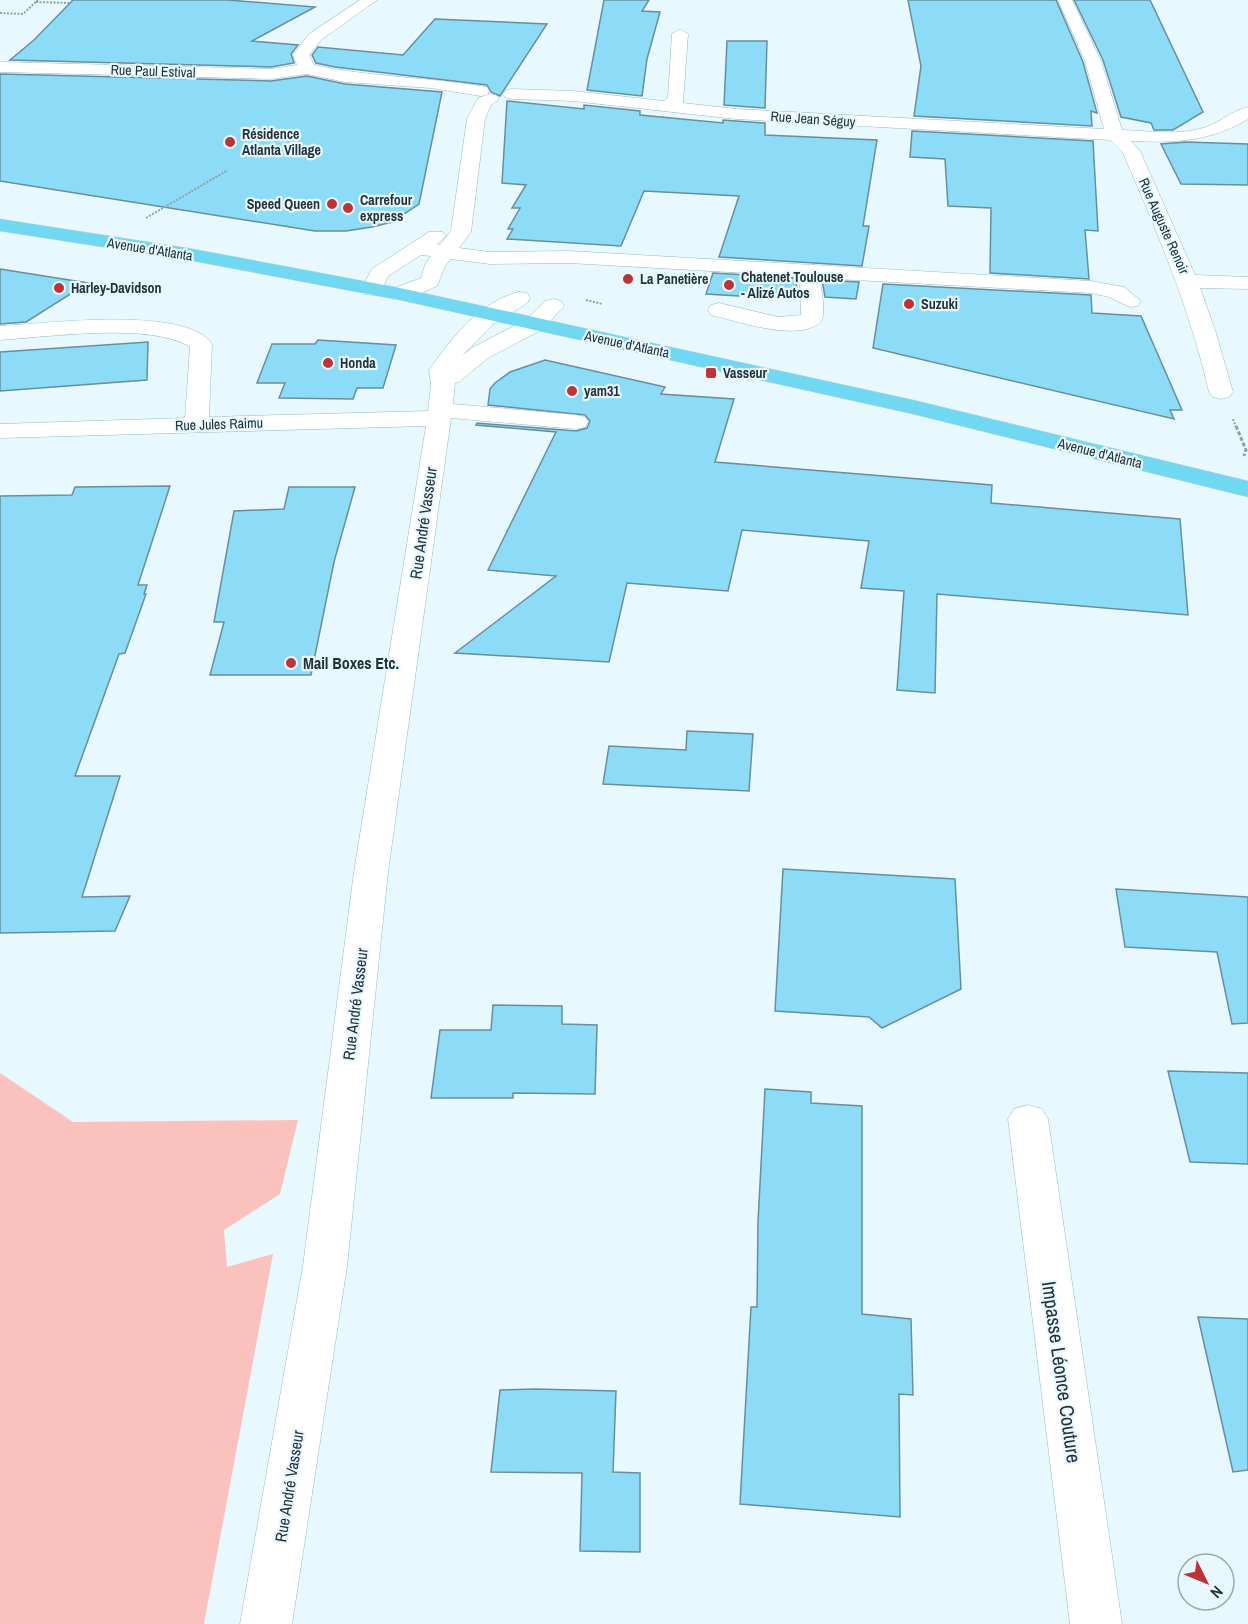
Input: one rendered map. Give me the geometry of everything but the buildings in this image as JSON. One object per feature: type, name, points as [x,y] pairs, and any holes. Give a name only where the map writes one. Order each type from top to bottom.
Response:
[{"type":"main road","name":"Avenue d'Atlanta","points":[[0,214],[376,281],[400,294],[488,303],[535,324],[913,407],[1248,489]]},
{"type":"main road","name":"Avenue d'Atlanta","points":[[0,225],[376,281],[429,282],[464,288]]},
{"type":"main road","name":"Avenue d'Atlanta","points":[[519,298],[1245,467]]},
{"type":"street","points":[[370,0],[315,37],[302,55],[307,69],[345,77],[431,83],[486,95],[476,119],[461,232],[435,265],[429,282],[400,294]]},
{"type":"street","name":"Rue Auguste Renoir","points":[[1065,0],[1093,61],[1115,135],[1131,152],[1189,281],[1212,349],[1221,392]]},
{"type":"street","points":[[668,106],[676,100],[681,34]]},
{"type":"street","name":"Rue Paul Estival","points":[[0,67],[271,74],[307,69]]},
{"type":"street","name":"Rue Jean Séguy","points":[[486,95],[502,89],[512,94],[573,96],[736,114],[1189,137],[1210,133],[1248,112]]},
{"type":"street","points":[[376,281],[430,240],[464,210]]},
{"type":"street","points":[[418,248],[490,258],[569,257],[1091,286],[1116,292],[1130,301]]},
{"type":"street","points":[[719,310],[788,324],[803,323],[812,318],[811,286],[806,271]]},
{"type":"street","points":[[1189,281],[1248,283]]},
{"type":"street","name":"Rue André Vasseur","points":[[266,1624],[325,1266],[371,872],[439,415],[443,384],[441,370],[472,330],[488,303],[519,298]]},
{"type":"street","points":[[443,384],[480,353],[535,324],[553,306]]},
{"type":"street","points":[[0,333],[136,326],[158,327],[192,337],[201,344],[197,425]]},
{"type":"street","name":"Rue Jules Raimu","points":[[0,431],[439,415],[471,411],[576,422]]},
{"type":"street","name":"Impasse Léonce Couture","points":[[1028,1119],[1096,1624]]},
{"type":"path","points":[[0,13],[23,14],[37,1],[70,3]]},
{"type":"path","points":[[142,219],[228,170]]},
{"type":"path","points":[[1221,392],[1246,450],[1245,467]]},
{"type":"shaded area","points":[[0,1073],[73,1122],[298,1120],[280,1194],[224,1230],[227,1267],[273,1254],[204,1624],[0,1624]]},
{"type":"place","name":"Résidence Atlanta Village","points":[[230,142]]},
{"type":"place","name":"Speed Queen","points":[[332,204]]},
{"type":"place","name":"Carrefour express","points":[[348,208]]},
{"type":"place","name":"La Panetière","points":[[628,279]]},
{"type":"place","name":"Chatenet Toulouse - Alizé Autos","points":[[729,285]]},
{"type":"place","name":"Harley-Davidson","points":[[59,288]]},
{"type":"place","name":"Suzuki","points":[[909,304]]},
{"type":"place","name":"Honda","points":[[328,363]]},
{"type":"place","name":"Vasseur","points":[[711,373]]},
{"type":"place","name":"yam31","points":[[572,391]]},
{"type":"place","name":"Mail Boxes Etc.","points":[[291,663]]}]
